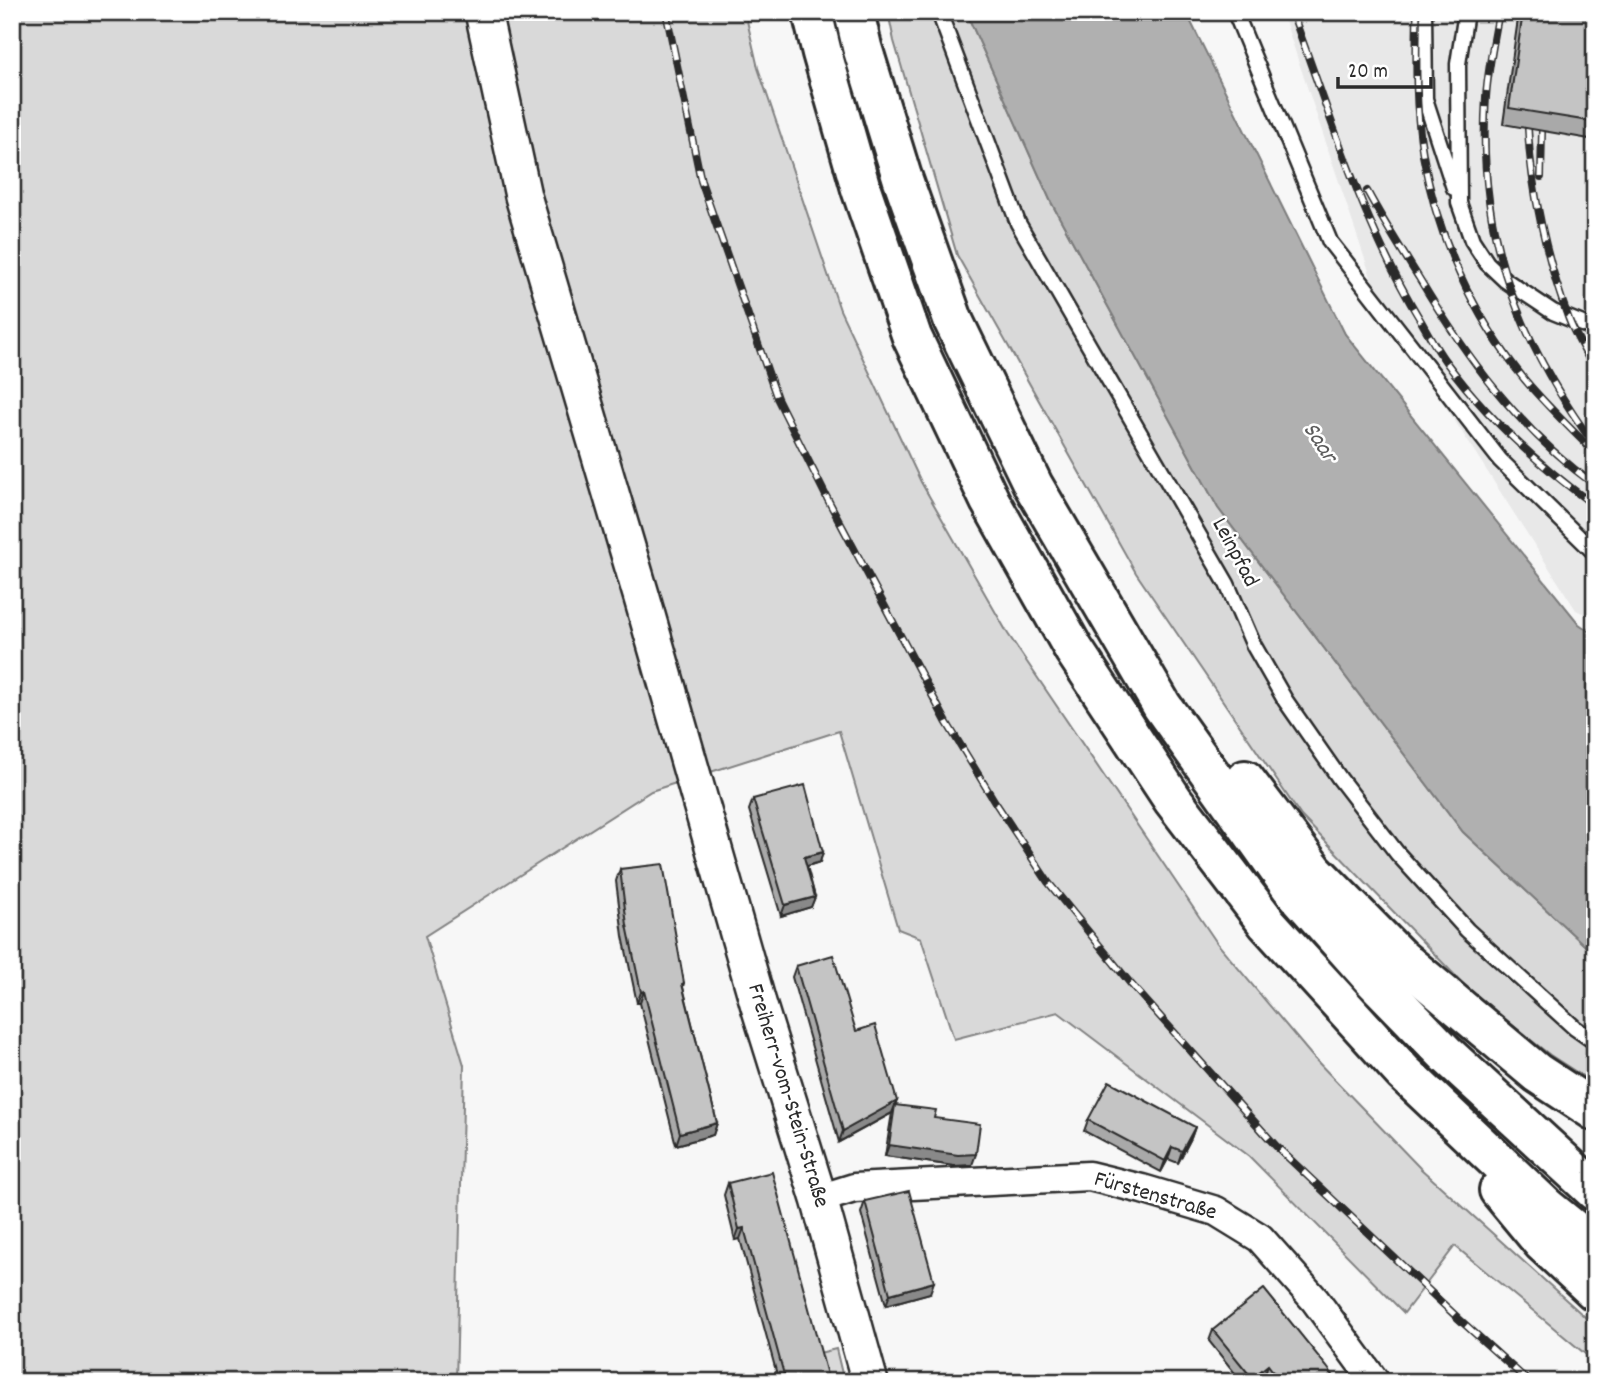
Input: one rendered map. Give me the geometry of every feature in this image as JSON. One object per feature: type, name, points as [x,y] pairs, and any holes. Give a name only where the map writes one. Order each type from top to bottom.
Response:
[{"type":"highway","points":[[812,12],[861,189],[912,337],[990,501],[1074,650],[1173,800],[1267,923],[1403,1072],[1542,1242],[1595,1291]]},
{"type":"highway","points":[[854,12],[902,177],[953,320],[1033,485],[1163,706],[1291,887],[1361,966],[1446,1054],[1595,1191]]},
{"type":"highway","points":[[1163,706],[1236,767],[1314,871],[1399,957],[1537,1073],[1595,1111]]},
{"type":"highway","points":[[1403,1072],[1547,1208],[1595,1247]]},
{"type":"street","name":"Freiherr-vom-Stein-Straße","points":[[483,12],[523,196],[758,1003],[819,1199],[870,1382]]},
{"type":"street","name":"Fürstenstraße","points":[[819,1199],[853,1188],[1089,1176],[1216,1212],[1260,1238],[1315,1300],[1376,1382]]},
{"type":"lane","name":"Leinpfad","points":[[939,12],[1018,223],[1220,572],[1254,646],[1285,700],[1340,779],[1397,853],[1467,930],[1575,1028],[1595,1042]]},
{"type":"lane","points":[[1235,12],[1330,242],[1500,460],[1595,553]]},
{"type":"lane","points":[[1424,12],[1425,99],[1472,240],[1487,263],[1505,280],[1553,312],[1595,329]]},
{"type":"lane","points":[[1459,203],[1458,64],[1466,12]]},
{"type":"shaded area","points":[[12,12],[745,12],[758,68],[840,310],[921,482],[1008,634],[1217,943],[1312,1056],[1420,1168],[1595,1326],[1595,1362],[1455,1246],[1404,1313],[1249,1156],[1058,1012],[954,1039],[921,938],[898,929],[839,731],[651,791],[425,936],[464,1065],[456,1382],[12,1382]]},
{"type":"shaded area","points":[[888,12],[966,12],[1051,202],[1218,508],[1463,832],[1595,955],[1595,1084],[1550,1055],[1474,995],[1301,816],[1136,573],[957,255],[894,41]]},
{"type":"shaded area","points":[[1282,12],[1595,12],[1595,619],[1576,610],[1380,304]]},
{"type":"shaded area","points":[[836,1349],[844,1382],[822,1382],[815,1354]]},
{"type":"water","name":"Saar","points":[[966,12],[1186,12],[1345,334],[1579,624],[1595,635],[1595,955],[1463,832],[1218,508],[1051,202]]},
{"type":"building","points":[[1523,12],[1595,12],[1595,122],[1509,108]]},
{"type":"building","points":[[805,785],[823,852],[804,857],[815,897],[785,905],[753,799]]},
{"type":"building","points":[[663,864],[684,983],[682,984],[717,1123],[680,1133],[644,991],[641,992],[627,925],[620,869]]},
{"type":"building","points":[[833,955],[856,1031],[875,1025],[897,1101],[843,1131],[796,966]]},
{"type":"building","points":[[1109,1081],[1195,1127],[1182,1151],[1172,1147],[1165,1161],[1088,1120]]},
{"type":"building","points":[[895,1105],[936,1110],[934,1118],[980,1124],[976,1154],[958,1155],[889,1145]]},
{"type":"building","points":[[772,1172],[829,1382],[786,1382],[744,1228],[739,1229],[728,1183]]},
{"type":"building","points":[[909,1191],[934,1282],[890,1294],[865,1201]]},
{"type":"building","points":[[1264,1289],[1338,1382],[1281,1382],[1268,1365],[1252,1378],[1213,1330]]},
{"type":"railway","points":[[666,12],[701,181],[777,398],[947,723],[995,802],[1048,882],[1130,983],[1276,1146],[1529,1382]]},
{"type":"railway","points":[[1292,12],[1365,209],[1400,285],[1436,347],[1462,383],[1496,421],[1534,457],[1595,506]]},
{"type":"railway","points":[[1417,12],[1420,137],[1429,186],[1448,245],[1474,302],[1506,355],[1541,399],[1595,453]]},
{"type":"railway","points":[[1499,12],[1487,86],[1485,144],[1494,232],[1505,274],[1538,355],[1586,433]]},
{"type":"railway","points":[[1528,129],[1536,200],[1553,272],[1571,324],[1595,370]]},
{"type":"railway","points":[[1541,177],[1542,131]]},
{"type":"railway","points":[[1367,191],[1437,307],[1476,364],[1542,441],[1595,485]]}]
